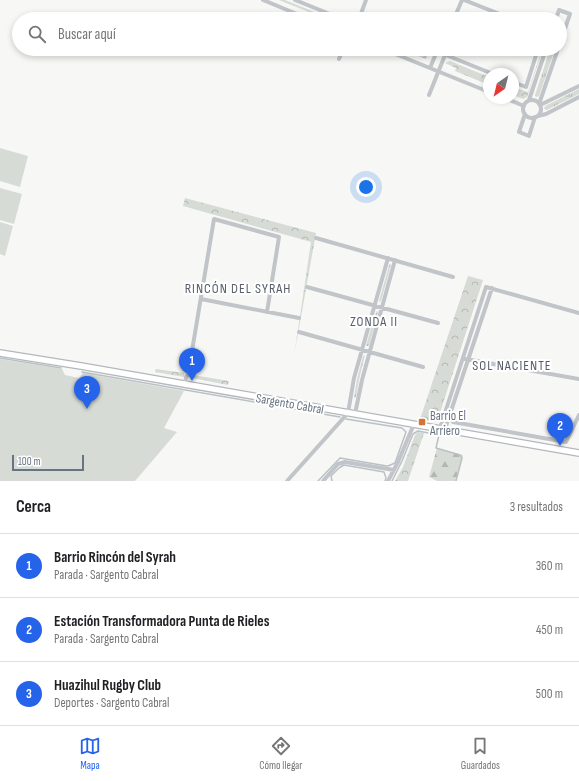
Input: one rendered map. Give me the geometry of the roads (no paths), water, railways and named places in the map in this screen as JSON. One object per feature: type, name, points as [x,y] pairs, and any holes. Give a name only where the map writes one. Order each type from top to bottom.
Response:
[{"type":"main road","name":"Sargento Cabral","points":[[0,354],[81,366],[579,453]]},
{"type":"street","points":[[263,0],[292,12]]},
{"type":"street","points":[[295,0],[325,12]]},
{"type":"street","points":[[361,12],[366,0]]},
{"type":"street","points":[[457,12],[463,0],[494,12]]},
{"type":"street","points":[[567,13],[570,14],[567,23]]},
{"type":"street","points":[[400,56],[483,90]]},
{"type":"street","points":[[430,68],[438,56]]},
{"type":"street","points":[[429,95],[439,72],[441,56]]},
{"type":"street","points":[[450,56],[483,70]]},
{"type":"street","points":[[519,84],[526,87],[536,56]]},
{"type":"street","points":[[544,56],[529,100],[523,109],[525,114],[531,118],[546,114],[579,97]]},
{"type":"street","points":[[525,114],[519,132],[529,136],[536,117],[541,111],[540,104],[556,56]]},
{"type":"street","points":[[540,104],[579,86]]},
{"type":"street","points":[[529,100],[540,104]]},
{"type":"street","points":[[519,104],[524,106]]},
{"type":"street","points":[[187,385],[186,377],[188,376],[214,219],[279,236],[267,312]]},
{"type":"street","points":[[316,238],[453,277]]},
{"type":"street","points":[[286,481],[348,413],[354,378],[388,258]]},
{"type":"street","points":[[355,414],[369,352],[395,260]]},
{"type":"street","points":[[307,287],[438,323]]},
{"type":"street","points":[[442,429],[476,326],[492,288],[579,313]]},
{"type":"street","points":[[201,299],[299,318]]},
{"type":"street","points":[[299,332],[423,367]]},
{"type":"street","points":[[465,359],[579,379]]},
{"type":"street","points":[[442,429],[449,417],[451,404]]},
{"type":"street","points":[[449,417],[453,422],[566,442],[579,415]]},
{"type":"street","points":[[388,481],[414,424]]},
{"type":"street","points":[[323,481],[338,464],[345,462],[394,470]]},
{"type":"waterway","points":[[0,358],[61,368]]},
{"type":"waterway","points":[[82,372],[340,417]]},
{"type":"waterway","points":[[318,481],[340,458],[387,466],[395,463],[406,432],[402,428],[346,419]]},
{"type":"waterway","points":[[392,481],[413,434],[418,431],[439,435],[436,448],[460,455],[462,458],[456,481]]},
{"type":"waterway","points":[[332,481],[331,476],[344,465],[384,472],[386,478],[385,481]]},
{"type":"place","name":"Barrio Rincón del Syrah","points":[[192,381]]},
{"type":"place","name":"Huazihul Rugby Club","points":[[87,409]]},
{"type":"place","name":"Barrio El Arriero","points":[[422,422]]},
{"type":"place","name":"Estación Transformadora Punta de Rieles","points":[[560,446]]},
{"type":"district","name":"RINCÓN DEL SYRAH","points":[[238,288]]},
{"type":"district","name":"ZONDA II","points":[[374,321]]},
{"type":"district","name":"SOL NACIENTE","points":[[512,365]]}]
